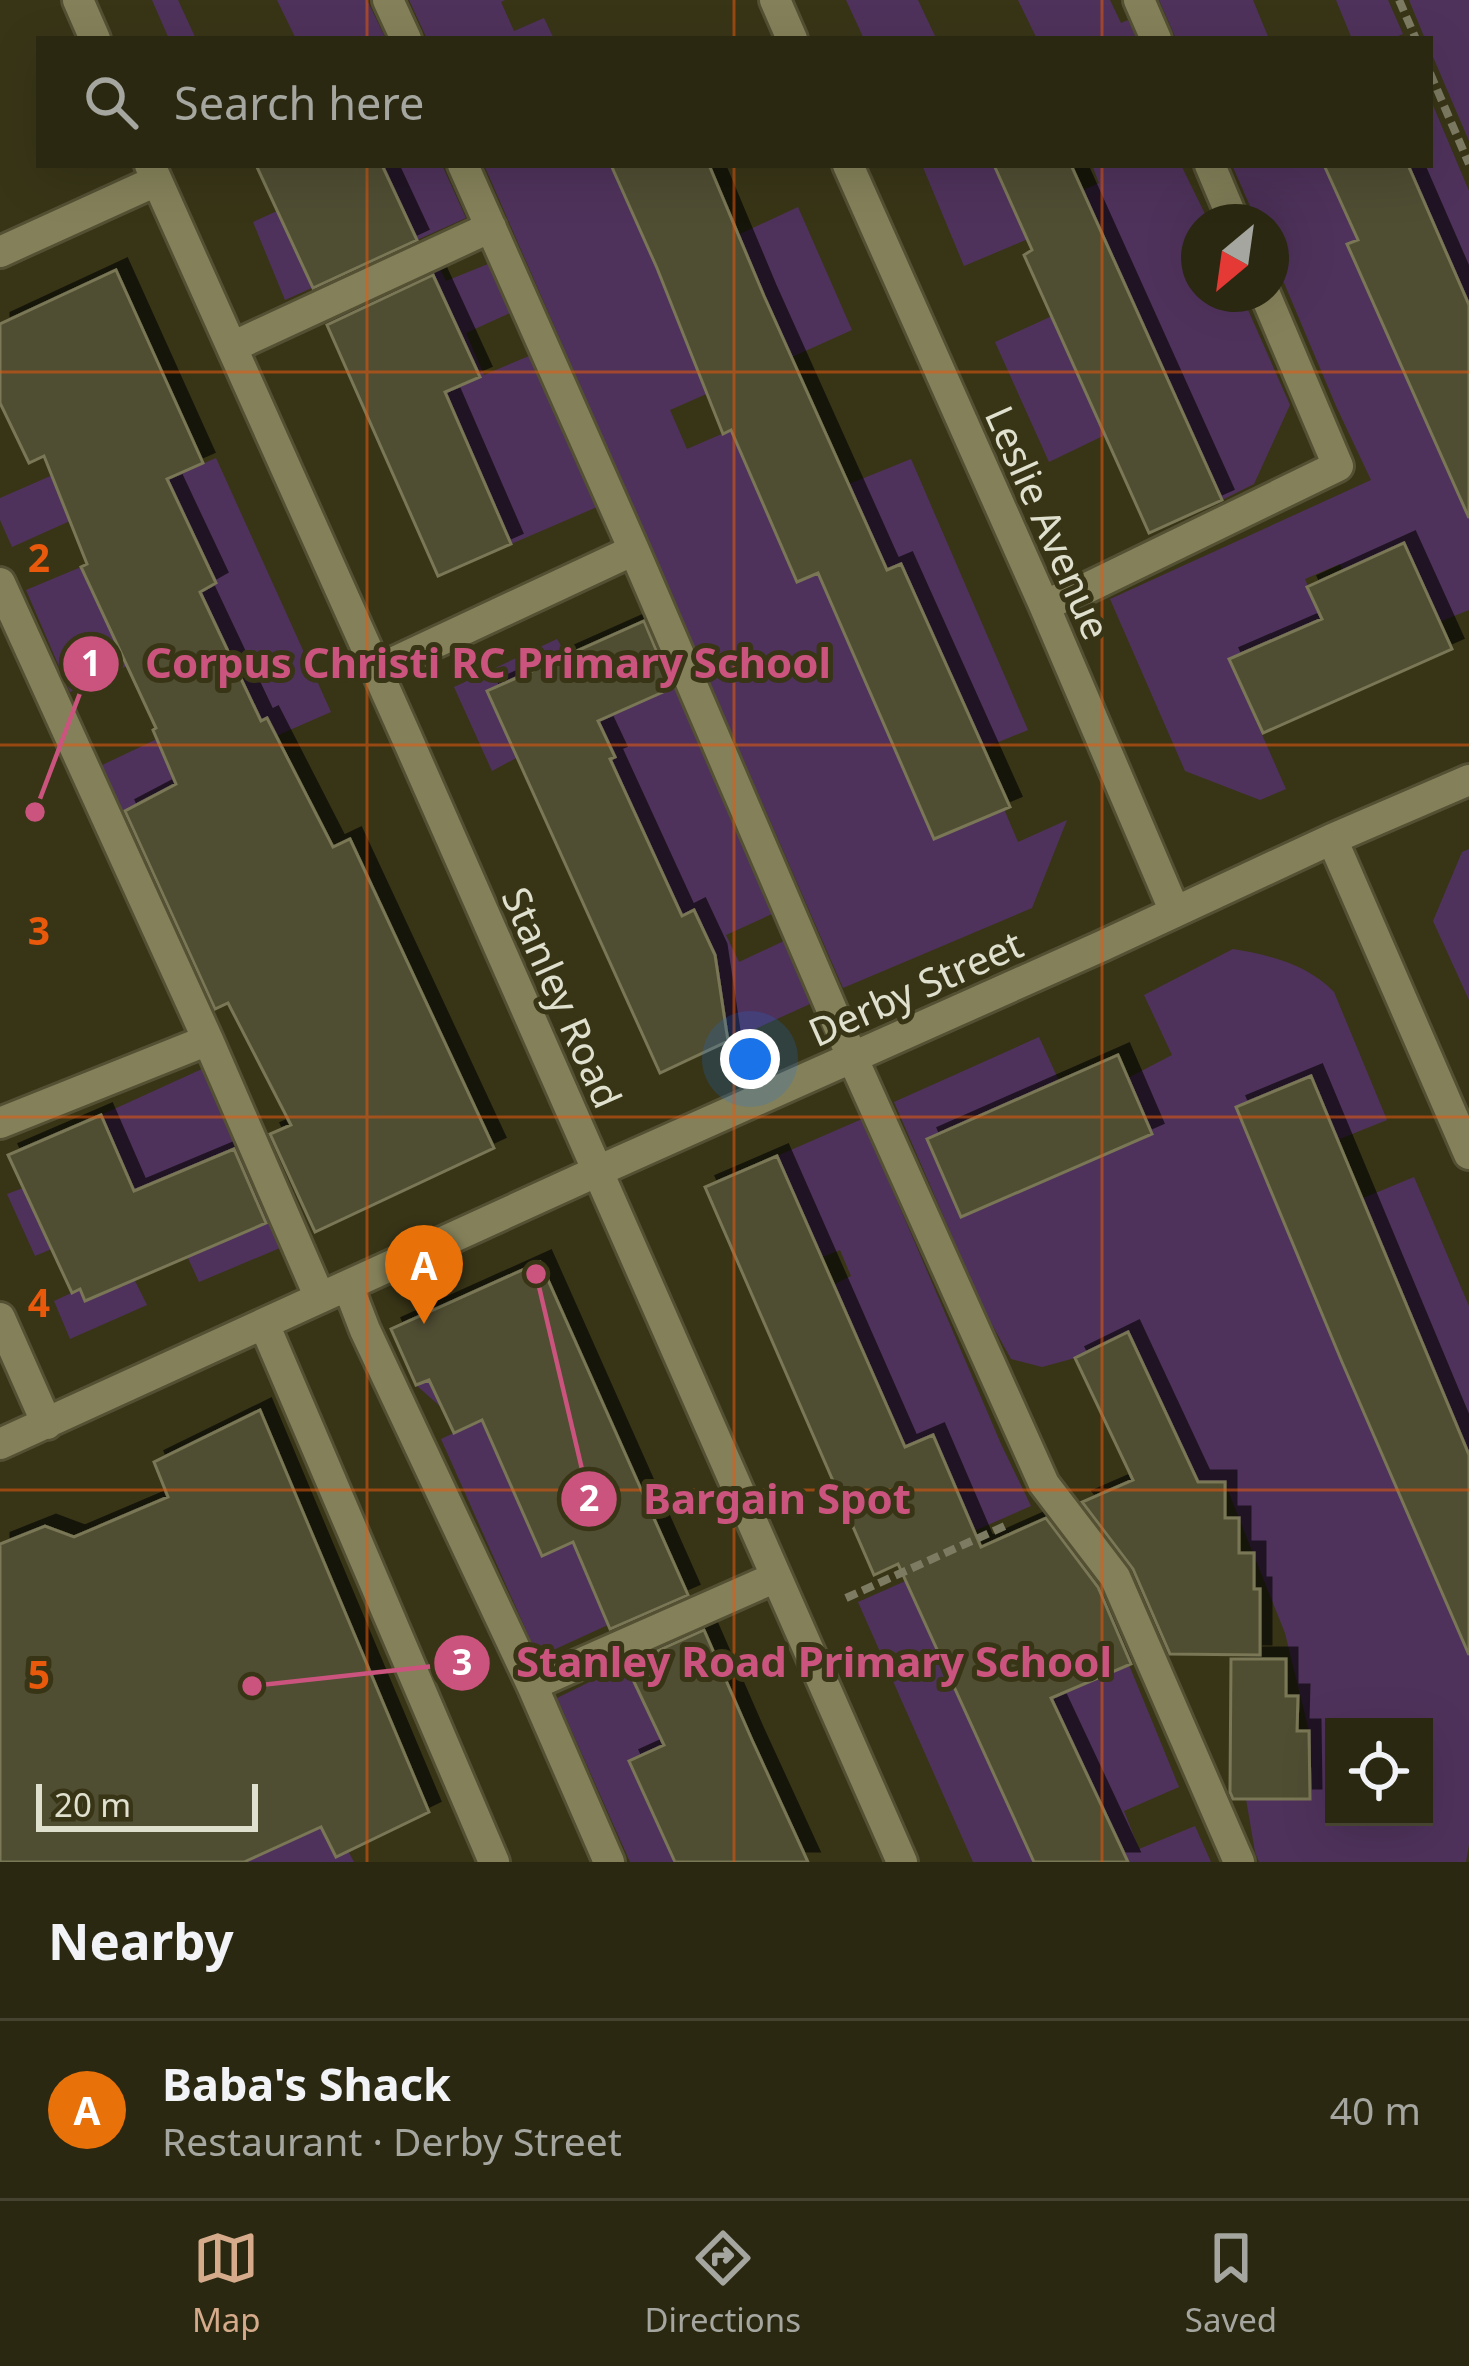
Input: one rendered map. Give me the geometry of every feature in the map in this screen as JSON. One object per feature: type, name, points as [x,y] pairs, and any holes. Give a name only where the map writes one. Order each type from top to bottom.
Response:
[{"type":"street","points":[[78,0],[94,36]]},
{"type":"street","points":[[388,0],[405,36]]},
{"type":"street","points":[[775,0],[791,36]]},
{"type":"street","points":[[1139,0],[1155,36]]},
{"type":"street","points":[[464,168],[1044,1484],[1115,1577],[1240,1862]]},
{"type":"street","name":"Leslie Avenue","points":[[849,168],[1175,912]]},
{"type":"street","points":[[1211,168],[1226,204]]},
{"type":"street","points":[[0,252],[153,173]]},
{"type":"street","name":"Stanley Road","points":[[153,173],[902,1862]]},
{"type":"street","points":[[232,347],[491,226]]},
{"type":"street","points":[[1044,605],[1338,466],[1273,312]]},
{"type":"street","points":[[377,670],[634,550]]},
{"type":"street","points":[[0,583],[208,1040],[334,1292],[365,1330],[532,1685],[609,1862]]},
{"type":"street","name":"Derby Street","points":[[0,1444],[1469,780]]},
{"type":"street","points":[[1332,839],[1469,1154]]},
{"type":"street","points":[[0,1123],[208,1040]]},
{"type":"street","points":[[0,1318],[46,1424]]},
{"type":"street","points":[[264,1324],[494,1862]]},
{"type":"street","points":[[532,1685],[776,1577]]},
{"type":"path","points":[[1399,0],[1415,36]]},
{"type":"path","points":[[1433,80],[1469,164]]},
{"type":"path","points":[[841,1600],[1058,1502]]},
{"type":"shaded area","points":[[152,0],[178,0],[195,36],[168,36]]},
{"type":"shaded area","points":[[277,0],[367,0],[385,36],[295,36]]},
{"type":"shaded area","points":[[409,0],[505,0],[501,2],[514,31],[544,18],[553,36],[426,36]]},
{"type":"shaded area","points":[[846,0],[918,0],[935,36],[863,36]]},
{"type":"shaded area","points":[[1018,0],[1110,0],[1121,23],[1128,20],[1136,36],[1036,36]]},
{"type":"shaded area","points":[[1159,0],[1253,0],[1268,36],[1175,36]]},
{"type":"shaded area","points":[[1336,0],[1388,0],[1403,34],[1398,36],[1351,36]]},
{"type":"shaded area","points":[[1409,0],[1469,0],[1469,141],[1433,57],[1433,36],[1424,36]]},
{"type":"shaded area","points":[[1433,105],[1469,191],[1469,305],[1427,210],[1347,245],[1431,434],[1469,418],[1469,610],[1439,622],[1404,543],[1343,570],[1340,564],[1305,579],[1322,619],[1229,660],[1286,789],[1260,800],[1185,771],[1110,599],[1371,480],[1289,295],[1289,204],[1249,204],[1233,168],[1326,168],[1340,197],[1402,168],[1433,168]]},
{"type":"shaded area","points":[[383,168],[443,168],[466,218],[417,240]]},
{"type":"shaded area","points":[[485,168],[700,170],[627,202],[711,392],[670,410],[687,449],[731,430],[875,547],[849,484],[911,459],[1028,730],[984,748],[901,564],[884,721],[934,838],[1004,809],[1018,842],[1067,820],[1032,908],[843,988]]},
{"type":"shaded area","points":[[923,168],[995,168],[1019,219],[1099,183],[1093,168],[1182,168],[1200,204],[1181,204],[1181,312],[1249,312],[1290,405],[1254,484],[1222,500],[1096,222],[1028,239],[964,266]]},
{"type":"shaded area","points":[[798,207],[852,330],[792,357],[738,235]]},
{"type":"shaded area","points":[[277,211],[298,256],[323,283],[285,300],[253,222]]},
{"type":"shaded area","points":[[488,264],[510,313],[466,333],[484,375],[529,356],[597,507],[511,544],[398,289],[440,269],[446,281]]},
{"type":"shaded area","points":[[1052,316],[1105,435],[1049,462],[995,342]]},
{"type":"shaded area","points":[[216,458],[331,712],[276,736],[267,718],[256,723],[200,592],[216,582],[201,552],[145,489]]},
{"type":"shaded area","points":[[78,464],[70,521],[12,547],[0,520],[0,498]]},
{"type":"shaded area","points":[[81,567],[127,666],[70,692],[26,590]]},
{"type":"shaded area","points":[[557,639],[567,656],[648,698],[675,687],[772,914],[726,935],[739,962],[784,941],[810,1004],[733,1039],[691,947],[707,939],[695,910],[679,917],[607,760],[614,756],[583,685],[560,659],[488,690],[518,757],[492,771],[454,687]]},
{"type":"shaded area","points":[[157,739],[179,782],[119,814],[98,767]]},
{"type":"shaded area","points":[[1469,849],[1469,1000],[1433,921],[1462,852]]},
{"type":"shaded area","points":[[1233,949],[1288,963],[1334,992],[1387,1120],[1337,1140],[1311,1077],[1237,1108],[1337,1349],[1413,1319],[1361,1199],[1414,1177],[1469,1306],[1466,1862],[1259,1862],[1246,1799],[1309,1799],[1309,1731],[1285,1633],[1225,1483],[1161,1482],[1075,1358],[1042,1367],[1011,1359],[985,1312],[894,1102],[1039,1037],[1059,1081],[927,1139],[962,1217],[1151,1134],[1128,1078],[1172,1055],[1144,995]]},
{"type":"shaded area","points":[[202,1069],[280,1248],[199,1282],[187,1256],[247,1230],[216,1156],[53,1227],[61,1245],[35,1256],[7,1194],[123,1167],[101,1115]]},
{"type":"shaded area","points":[[862,1119],[1031,1506],[949,1542],[933,1435],[906,1446],[833,1285],[851,1276],[840,1250],[820,1258],[777,1156]]},
{"type":"shaded area","points":[[134,1279],[147,1305],[70,1339],[54,1301],[80,1289],[85,1300]]},
{"type":"shaded area","points":[[477,1358],[610,1624],[538,1657],[441,1439],[494,1414],[482,1387],[441,1407],[416,1385]]},
{"type":"shaded area","points":[[994,1542],[1006,1569],[1066,1544],[1097,1589],[1112,1626],[1075,1643],[1092,1681],[1129,1665],[1179,1787],[1124,1811],[1139,1849],[1195,1826],[1211,1862],[1129,1862],[1118,1839],[1067,1862],[973,1862],[858,1602]],"holes":[[[989,1562],[1095,1794],[1020,1828],[914,1597]]]},
{"type":"shaded area","points":[[626,1664],[664,1745],[629,1761],[642,1790],[693,1862],[630,1862],[557,1698]]},
{"type":"shaded area","points":[[321,1827],[335,1856],[348,1851],[354,1862],[244,1862]]},
{"type":"building","points":[[257,168],[383,168],[417,240],[313,288]]},
{"type":"building","points":[[612,168],[710,168],[887,570],[901,564],[1010,807],[934,839],[818,573],[797,582],[731,430],[723,434]]},
{"type":"building","points":[[995,168],[1072,168],[1222,500],[1149,533],[1024,255],[1032,250]]},
{"type":"building","points":[[1325,168],[1409,168],[1469,305],[1469,518],[1347,244],[1358,240]]},
{"type":"building","points":[[116,270],[203,463],[167,479],[216,583],[200,592],[261,721],[267,718],[333,847],[350,839],[494,1148],[315,1232],[270,1134],[291,1125],[228,1003],[215,1009],[125,811],[176,784],[156,728],[81,567],[87,564],[44,456],[29,463],[0,403],[0,324]]},
{"type":"building","points":[[433,275],[480,377],[445,392],[511,544],[438,576],[327,325]]},
{"type":"building","points":[[1404,543],[1452,649],[1263,733],[1229,659],[1322,619],[1307,587]]},
{"type":"building","points":[[644,621],[672,688],[598,721],[615,757],[610,759],[682,916],[694,910],[715,955],[728,1041],[660,1073],[487,691]]},
{"type":"building","points":[[1118,1055],[1152,1134],[961,1217],[927,1139]]},
{"type":"building","points":[[1311,1076],[1469,1455],[1469,1655],[1236,1107]]},
{"type":"building","points":[[101,1115],[134,1191],[234,1149],[266,1223],[85,1301],[80,1289],[72,1293],[8,1155]]},
{"type":"building","points":[[777,1156],[905,1447],[933,1435],[981,1547],[1046,1518],[1098,1587],[1131,1664],[1051,1698],[1128,1862],[1034,1862],[898,1564],[874,1575],[705,1187]]},
{"type":"building","points":[[540,1262],[688,1595],[610,1629],[573,1542],[542,1556],[482,1420],[454,1433],[429,1380],[416,1385],[391,1329]]},
{"type":"building","points":[[1128,1332],[1198,1482],[1225,1482],[1225,1518],[1239,1518],[1239,1553],[1254,1553],[1254,1589],[1260,1589],[1260,1655],[1170,1654],[1133,1569],[1082,1502],[1133,1480],[1075,1358]]},
{"type":"building","points":[[260,1410],[429,1812],[336,1857],[321,1827],[244,1862],[0,1862],[0,1544],[45,1526],[74,1537],[168,1497],[154,1462]]},
{"type":"building","points":[[704,1630],[808,1862],[675,1862],[629,1761],[664,1745],[626,1665]]},
{"type":"building","points":[[1231,1659],[1286,1659],[1286,1696],[1298,1696],[1297,1731],[1309,1731],[1310,1799],[1233,1799]]},
{"type":"place","name":"Corpus Christi RC Primary School","points":[[35,812]]},
{"type":"place","name":"Bargain Spot","points":[[536,1274]]},
{"type":"place","name":"Baba's Shack","points":[[424,1324]]},
{"type":"place","name":"Stanley Road Primary School","points":[[252,1686]]}]
